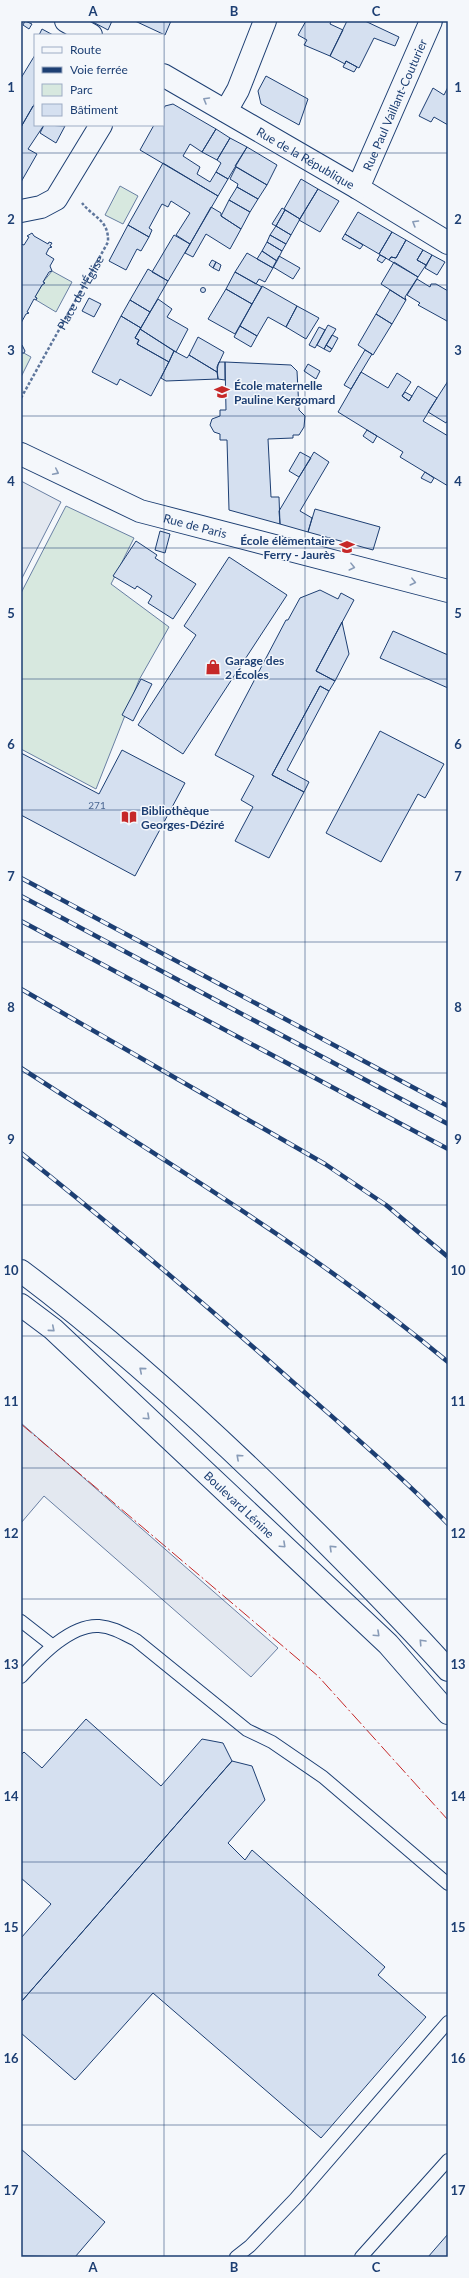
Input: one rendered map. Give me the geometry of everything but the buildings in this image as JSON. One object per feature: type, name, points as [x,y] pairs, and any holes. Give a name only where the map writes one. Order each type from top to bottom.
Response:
[{"type":"street","points":[[66,21],[89,34]]},
{"type":"street","points":[[226,111],[238,90],[265,21]]},
{"type":"street","name":"Rue Paul Vaillant-Couturier","points":[[358,188],[431,21]]},
{"type":"street","name":"Rue de la République","points":[[164,76],[358,188],[448,243]]},
{"type":"street","points":[[21,211],[41,207],[56,199],[99,126]]},
{"type":"street","name":"Rue de Paris","points":[[21,454],[140,511],[448,591]]},
{"type":"street","points":[[21,1271],[66,1305],[150,1376],[244,1463],[347,1562],[448,1670]]},
{"type":"street","name":"Boulevard Lénine","points":[[21,1305],[53,1329],[388,1644],[448,1713]]},
{"type":"lane","points":[[21,1621],[53,1646]]},
{"type":"lane","points":[[21,1677],[53,1646],[79,1629],[98,1626],[116,1630],[136,1640],[247,1730],[272,1742],[323,1777],[448,1884]]},
{"type":"lane","points":[[236,2257],[250,2246],[295,2199],[448,2022]]},
{"type":"lane","points":[[361,2257],[448,2160]]},
{"type":"path","name":"Place de l'Église","points":[[21,398],[108,242],[108,231],[102,221],[88,211],[79,199]]},
{"type":"green space","points":[[120,186],[138,196],[123,224],[105,215]]},
{"type":"green space","points":[[52,271],[72,282],[56,312],[36,300],[37,298],[35,297],[42,285],[45,283],[43,282]]},
{"type":"green space","points":[[22,352],[31,357],[21,377],[21,353]]},
{"type":"green space","points":[[66,506],[134,538],[111,584],[169,627],[139,680],[96,789],[21,749],[21,593]]},
{"type":"shaded area","points":[[21,481],[61,502],[21,580]]},
{"type":"shaded area","points":[[21,1423],[278,1648],[251,1677],[44,1496],[21,1523]]},
{"type":"railway","points":[[21,878],[448,1106]]},
{"type":"railway","points":[[21,896],[448,1124]]},
{"type":"railway","points":[[21,921],[448,1149]]},
{"type":"railway","points":[[21,989],[325,1164],[386,1205],[448,1257]]},
{"type":"railway","points":[[21,1068],[185,1173],[293,1245],[346,1282],[448,1362]]},
{"type":"railway","points":[[21,1153],[125,1237],[227,1324],[411,1487],[448,1524]]},
{"type":"power","points":[[21,1424],[318,1676],[448,1820]]},
{"type":"place","name":"École maternelle Pauline Kergomard","points":[[222,392]]},
{"type":"place","name":"École élémentaire Ferry - Jaurès","points":[[347,547]]},
{"type":"place","name":"Garage des 2 Écoles","points":[[213,667]]},
{"type":"place","name":"Bibliothèque Georges-Déziré","points":[[129,817]]}]
